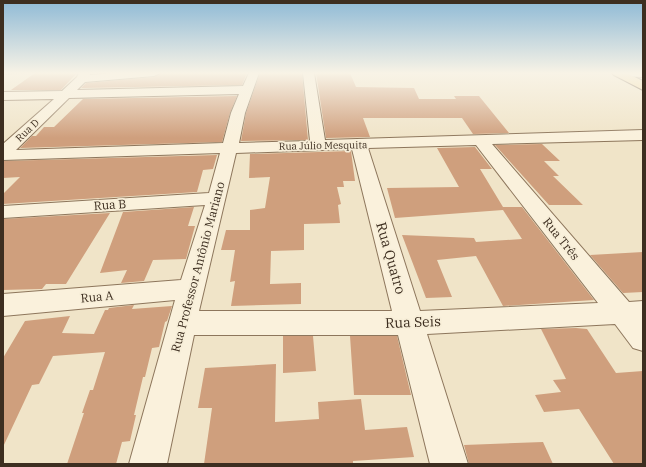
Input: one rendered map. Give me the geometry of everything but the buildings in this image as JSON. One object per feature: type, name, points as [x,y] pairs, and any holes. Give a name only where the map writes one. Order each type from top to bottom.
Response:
[{"type":"street","points":[[3,96],[40,95]]},
{"type":"street","name":"Rua D","points":[[3,154],[63,95]]},
{"type":"street","name":"Rua Professor Antônio Mariano","points":[[148,464],[182,323],[217,198],[238,113],[245,95]]},
{"type":"street","points":[[311,95],[318,145]]},
{"type":"street","name":"Rua Júlio Mesquita","points":[[3,154],[643,134]]},
{"type":"street","name":"Rua Três","points":[[480,140],[632,312],[643,339]]},
{"type":"street","name":"Rua Quatro","points":[[359,144],[449,464]]},
{"type":"street","name":"Rua B","points":[[3,212],[217,198]]},
{"type":"street","name":"Rua A","points":[[6,309],[191,289]]},
{"type":"street","name":"Rua Seis","points":[[182,323],[409,323],[632,312]]}]
